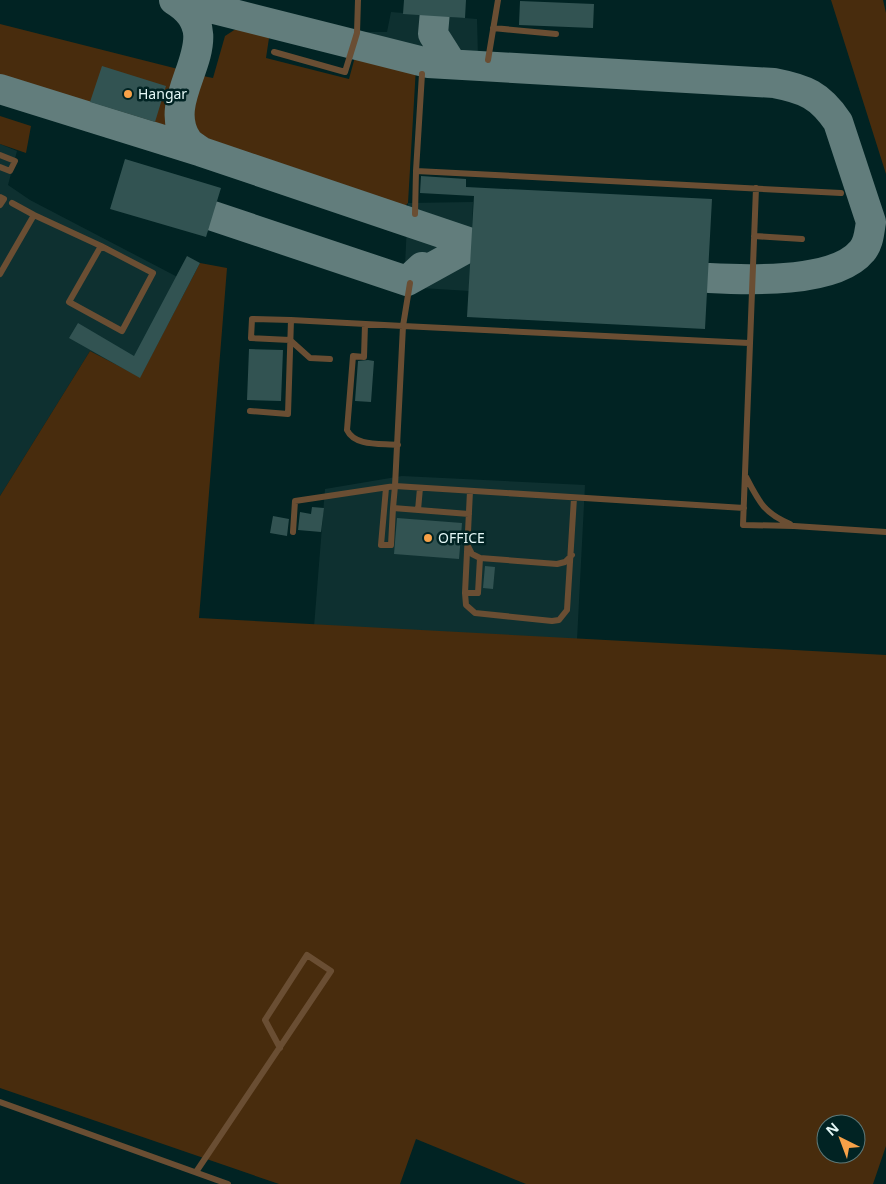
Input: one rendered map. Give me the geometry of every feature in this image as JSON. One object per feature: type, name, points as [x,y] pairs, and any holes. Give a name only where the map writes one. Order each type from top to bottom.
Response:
[{"type":"lane","points":[[274,52],[345,72],[356,33],[358,0]]},
{"type":"lane","points":[[488,60],[498,0]]},
{"type":"lane","points":[[493,28],[556,34]]},
{"type":"lane","points":[[415,214],[422,74]]},
{"type":"lane","points":[[0,155],[15,161],[10,171],[0,167]]},
{"type":"lane","points":[[416,171],[841,193]]},
{"type":"lane","points":[[756,188],[743,525],[886,532]]},
{"type":"lane","points":[[0,197],[4,199],[0,205]]},
{"type":"lane","points":[[12,203],[101,246],[153,273],[122,331],[68,302],[101,246]]},
{"type":"lane","points":[[0,274],[34,215]]},
{"type":"lane","points":[[754,236],[802,239]]},
{"type":"lane","points":[[386,488],[381,545],[391,545],[404,326],[410,283]]},
{"type":"lane","points":[[330,358],[310,358],[290,340],[251,338],[252,318],[749,343]]},
{"type":"lane","points":[[250,411],[288,414],[291,320]]},
{"type":"lane","points":[[365,324],[364,357],[353,356],[347,430],[351,438],[358,441],[398,445]]},
{"type":"lane","points":[[745,475],[758,501],[773,517],[794,526]]},
{"type":"lane","points":[[293,532],[295,501],[395,486],[744,508]]},
{"type":"lane","points":[[418,510],[420,488]]},
{"type":"lane","points":[[470,491],[466,605],[474,613],[552,621],[559,620],[567,610],[572,555],[574,498]]},
{"type":"lane","points":[[393,508],[469,514]]},
{"type":"lane","points":[[468,546],[472,554],[480,558],[557,564],[565,562],[572,555]]},
{"type":"lane","points":[[465,592],[478,593],[480,558]]},
{"type":"lane","points":[[196,1172],[280,1048],[331,971],[307,955],[265,1020],[280,1048]]},
{"type":"lane","points":[[0,1102],[228,1184]]},
{"type":"shaded area","points":[[831,0],[883,0],[886,13],[886,174]]},
{"type":"shaded area","points":[[391,12],[477,19],[478,57],[424,53],[361,38],[362,32],[387,32]]},
{"type":"shaded area","points":[[245,23],[264,29],[269,38],[266,58],[349,79],[355,57],[363,52],[416,67],[408,203],[399,212],[208,147],[210,144],[202,141],[203,137],[193,134],[195,130],[189,128],[191,120],[188,119],[191,109],[188,108],[195,82],[201,82],[203,76],[213,78],[225,36]]},
{"type":"shaded area","points":[[0,24],[178,69],[181,78],[165,134],[0,83]]},
{"type":"shaded area","points":[[0,116],[31,126],[26,153],[0,144]]},
{"type":"shaded area","points":[[0,144],[17,151],[8,185],[30,200],[189,283],[140,378],[90,351],[0,496]]},
{"type":"shaded area","points":[[473,202],[470,291],[404,287],[408,203]]},
{"type":"shaded area","points":[[200,263],[227,268],[199,618],[886,655],[886,1146],[873,1184],[526,1184],[416,1139],[400,1184],[279,1184],[0,1088],[0,496],[90,351],[140,377]]},
{"type":"shaded area","points":[[402,476],[585,485],[577,640],[314,627],[325,489]]},
{"type":"building","points":[[404,0],[466,0],[465,18],[403,14]]},
{"type":"building","points":[[520,1],[594,4],[593,28],[519,25]]},
{"type":"building","name":"Hangar","points":[[102,66],[166,86],[155,122],[90,102]]},
{"type":"building","points":[[125,159],[221,188],[206,237],[110,209]]},
{"type":"building","points":[[421,176],[466,179],[466,187],[712,199],[705,329],[467,317],[474,196],[420,193]]},
{"type":"building","points":[[187,256],[200,263],[140,378],[69,338],[78,323],[134,356]]},
{"type":"building","points":[[249,349],[283,350],[281,401],[247,400]]},
{"type":"building","points":[[358,361],[374,361],[371,402],[355,401]]},
{"type":"building","points":[[312,507],[324,508],[321,532],[298,530],[300,512],[311,514]]},
{"type":"building","points":[[273,516],[289,519],[287,536],[270,533]]},
{"type":"building","name":"OFFICE","points":[[397,518],[462,523],[459,559],[394,554]]},
{"type":"building","points":[[485,566],[495,567],[493,589],[483,588]]},
{"type":"taxiway","points":[[174,0],[191,15],[198,31],[197,48],[181,104],[180,122],[188,142],[202,152]]},
{"type":"taxiway","points":[[178,0],[428,63],[774,83],[795,88],[818,99],[838,122],[871,222],[866,245],[849,262],[812,275],[767,279],[709,278]]},
{"type":"taxiway","points":[[435,11],[433,34],[452,64]]},
{"type":"taxiway","points":[[0,89],[202,152],[474,244],[407,281]]},
{"type":"taxiway","points":[[213,216],[407,281],[422,267]]},
{"type":"place","name":"Hangar","points":[[128,94]]},
{"type":"place","name":"OFFICE","points":[[428,538]]}]
